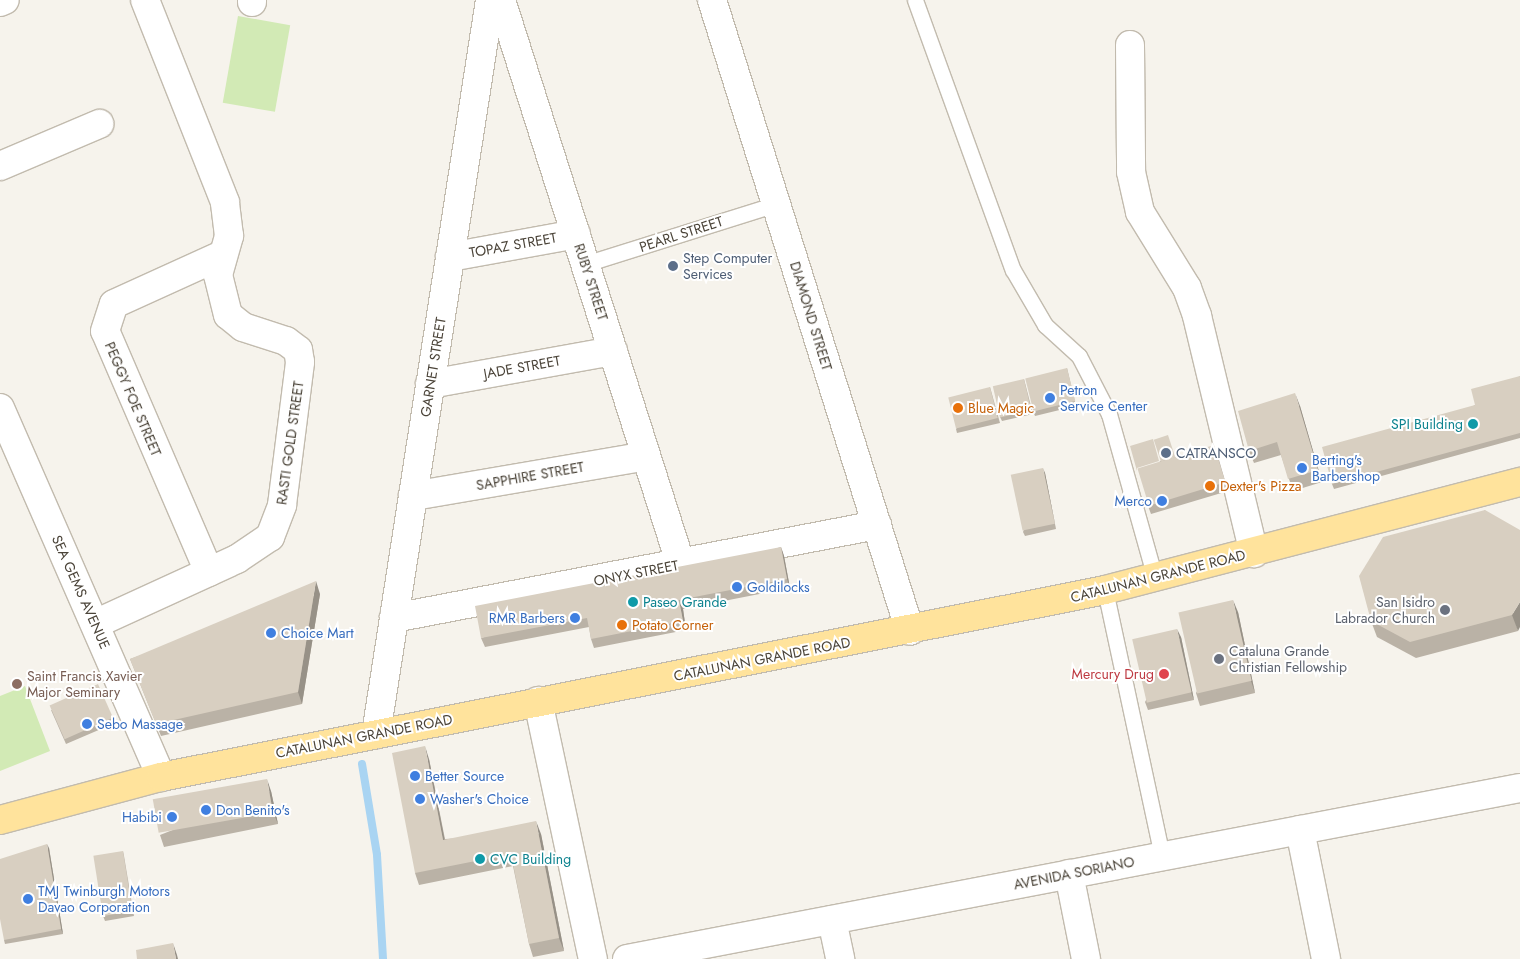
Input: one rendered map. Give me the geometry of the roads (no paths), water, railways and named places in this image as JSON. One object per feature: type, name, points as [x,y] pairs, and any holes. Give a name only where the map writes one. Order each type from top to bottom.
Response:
[{"type":"main road","name":"CATALUNAN GRANDE ROAD","points":[[0,820],[162,777],[538,701],[910,631],[1105,590],[1254,553],[1520,482]]},
{"type":"street","points":[[0,2],[5,0]]},
{"type":"street","points":[[145,0],[225,202],[229,236],[220,256]]},
{"type":"street","name":"GARNET STREET","points":[[376,734],[490,0]]},
{"type":"street","name":"RUBY STREET","points":[[501,0],[680,565]]},
{"type":"street","name":"DIAMOND STREET","points":[[712,0],[910,631]]},
{"type":"street","points":[[1130,45],[1131,172],[1140,212],[1154,241],[1187,288],[1197,316],[1254,553]]},
{"type":"street","points":[[0,166],[99,124]]},
{"type":"street","name":"TOPAZ STREET","points":[[450,257],[576,234]]},
{"type":"street","name":"RASTI GOLD STREET","points":[[95,624],[209,572],[257,546],[279,521],[300,362],[298,350],[286,341],[243,327],[228,315],[220,293],[220,256]]},
{"type":"street","name":"PEGGY FOE STREET","points":[[209,572],[105,331],[114,304],[220,256]]},
{"type":"street","name":"JADE STREET","points":[[430,384],[613,350]]},
{"type":"street","name":"SEA GEMS AVENUE","points":[[0,408],[162,777]]},
{"type":"street","name":"SAPPHIRE STREET","points":[[413,496],[646,456]]},
{"type":"street","name":"ONYX STREET","points":[[394,618],[680,565],[877,525]]},
{"type":"street","points":[[538,701],[593,959]]},
{"type":"street","name":"AVENIDA SORIANO","points":[[627,959],[1520,788]]},
{"type":"street","points":[[1300,830],[1326,959]]},
{"type":"street","points":[[1068,874],[1086,959]]},
{"type":"street","points":[[832,920],[840,959]]},
{"type":"lane","points":[[915,0],[1013,270],[1045,325],[1079,356],[1109,414],[1154,578]]},
{"type":"lane","name":"PEARL STREET","points":[[585,264],[776,204]]},
{"type":"lane","points":[[1105,590],[1162,856]]},
{"type":"waterway","points":[[362,764],[377,855],[383,959]]},
{"type":"place","name":"Step Computer Services","points":[[673,266]]},
{"type":"place","name":"Petron Service Center","points":[[1050,398]]},
{"type":"place","name":"Blue Magic","points":[[958,408]]},
{"type":"place","name":"SPI Building","points":[[1473,424]]},
{"type":"place","name":"CATRANSCO","points":[[1166,453]]},
{"type":"place","name":"Berting's Barbershop","points":[[1302,468]]},
{"type":"place","name":"Dexter's Pizza","points":[[1210,486]]},
{"type":"place","name":"Merco","points":[[1162,501]]},
{"type":"place","name":"Goldilocks","points":[[737,587]]},
{"type":"place","name":"Paseo Grande","points":[[633,602]]},
{"type":"place","name":"San Isidro Labrador Church","points":[[1445,610]]},
{"type":"place","name":"RMR Barbers","points":[[575,618]]},
{"type":"place","name":"Potato Corner","points":[[622,625]]},
{"type":"place","name":"Choice Mart","points":[[271,633]]},
{"type":"place","name":"Cataluna Grande Christian Fellowship","points":[[1219,659]]},
{"type":"place","name":"Mercury Drug","points":[[1164,674]]},
{"type":"place","name":"Saint Francis Xavier Major Seminary","points":[[17,684]]},
{"type":"place","name":"Sebo Massage","points":[[87,724]]},
{"type":"place","name":"Better Source","points":[[415,776]]},
{"type":"place","name":"Washer's Choice","points":[[420,799]]},
{"type":"place","name":"Don Benito's","points":[[206,810]]},
{"type":"place","name":"Habibi","points":[[172,817]]},
{"type":"place","name":"CVC Building","points":[[480,859]]},
{"type":"place","name":"TMJ Twinburgh Motors Davao Corporation","points":[[28,899]]}]
